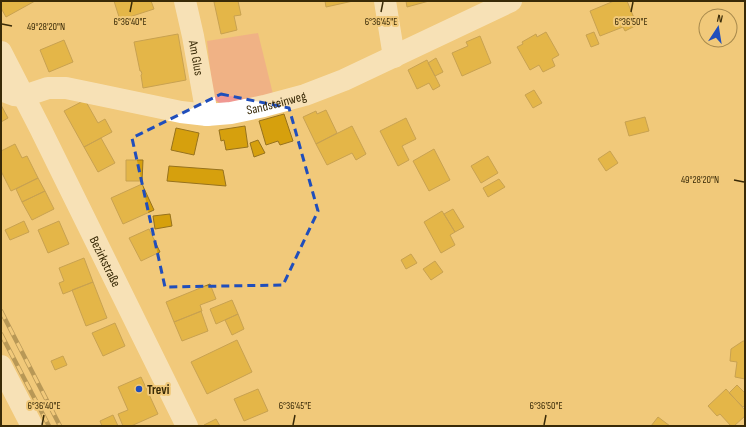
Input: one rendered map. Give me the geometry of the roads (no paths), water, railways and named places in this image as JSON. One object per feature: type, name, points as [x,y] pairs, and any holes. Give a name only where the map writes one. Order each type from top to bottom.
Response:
[{"type":"street","name":"Am Glus","points":[[185,1],[207,114]]},
{"type":"street","points":[[385,1],[394,57]]},
{"type":"street","name":"Sandsteinweg","points":[[24,96],[48,88],[66,88],[181,112],[207,114],[231,113],[305,95],[344,80],[511,1]]},
{"type":"street","name":"Bezirkstraße","points":[[1,52],[187,426]]},
{"type":"street","points":[[1,87],[6,92],[24,96]]},
{"type":"street","points":[[1,366],[32,426]]},
{"type":"railway","points":[[1,311],[60,426]]},
{"type":"railway","points":[[1,334],[49,426]]},
{"type":"place","name":"Trevi","points":[[139,389]]}]
